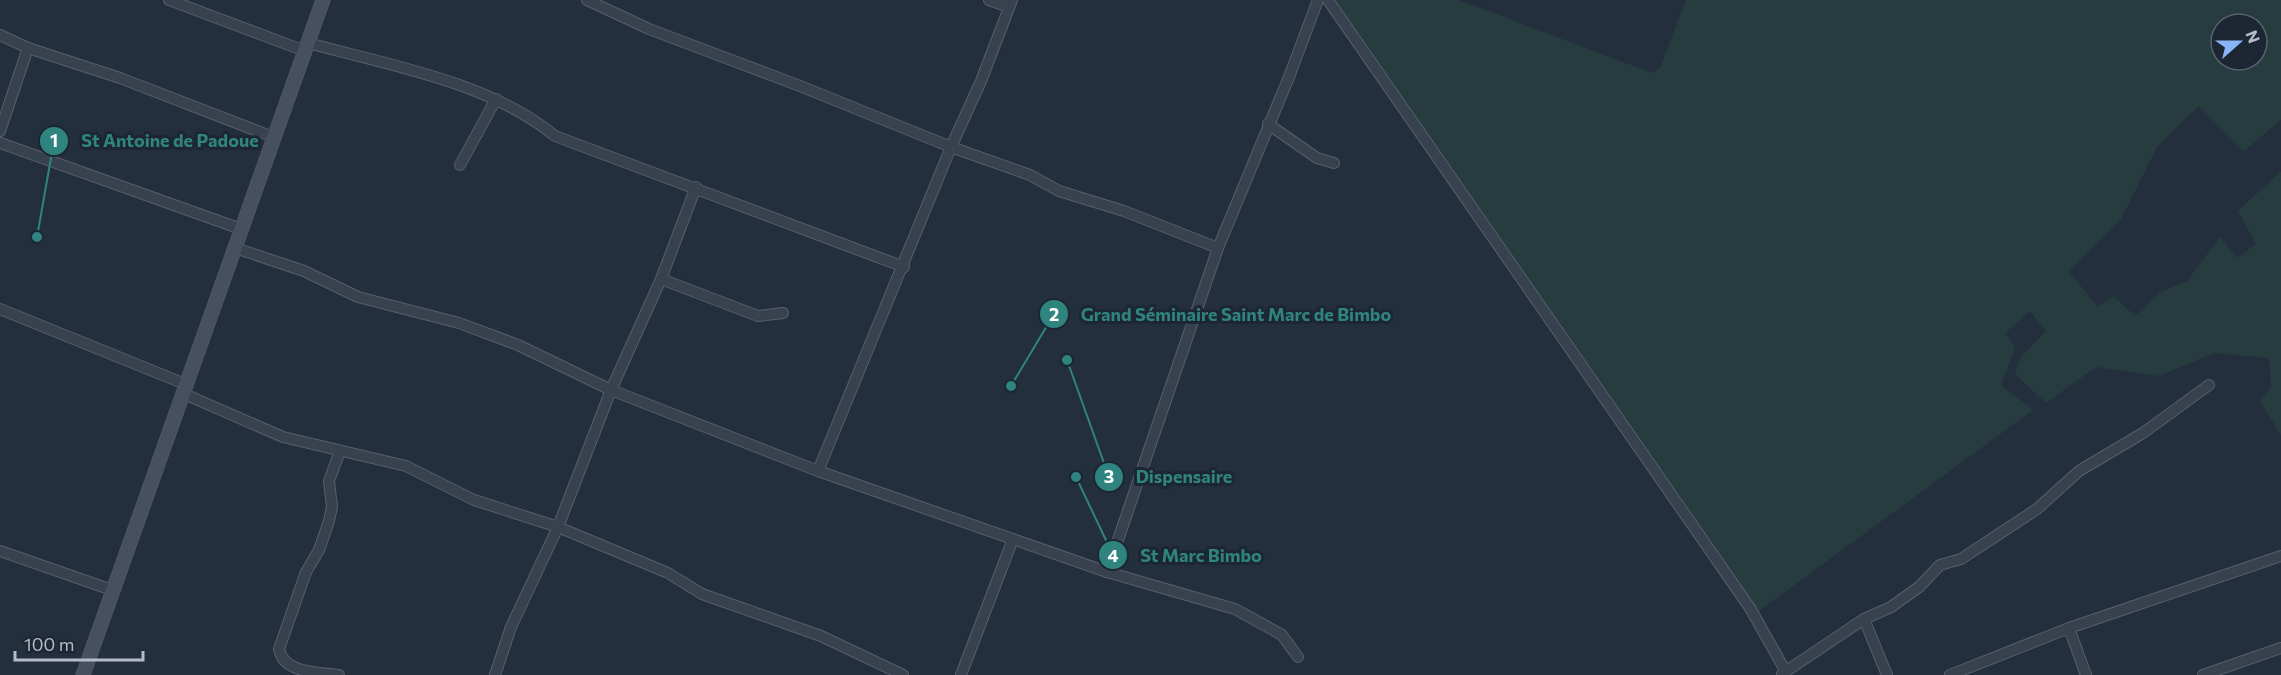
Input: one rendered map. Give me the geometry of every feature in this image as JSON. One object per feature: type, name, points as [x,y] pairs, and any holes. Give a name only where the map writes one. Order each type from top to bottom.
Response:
[{"type":"main road","points":[[83,675],[323,0]]},
{"type":"street","points":[[169,0],[306,47],[428,75],[496,99],[535,119],[555,136],[696,187],[904,267]]},
{"type":"street","points":[[588,0],[649,29],[800,86],[951,147],[1030,175],[1059,191],[1124,211],[1218,248]]},
{"type":"street","points":[[818,471],[1011,4],[989,0]]},
{"type":"street","points":[[1107,572],[1218,248],[1289,77],[1318,0]]},
{"type":"street","points":[[1328,0],[1750,608],[1783,673],[1864,619],[1891,607],[1919,587],[1940,565],[1961,559],[2037,509],[2079,471],[2142,433],[2209,386]]},
{"type":"street","points":[[0,35],[28,48],[120,78],[273,136]]},
{"type":"street","points":[[0,131],[28,48]]},
{"type":"street","points":[[460,165],[496,99]]},
{"type":"street","points":[[1268,124],[1317,158],[1334,163]]},
{"type":"street","points":[[0,142],[241,229]]},
{"type":"street","points":[[495,675],[511,627],[558,527],[611,390],[662,279],[696,187]]},
{"type":"street","points":[[235,248],[304,271],[358,297],[459,323],[489,334],[611,390],[818,471],[1107,572],[1235,609],[1282,635],[1298,657]]},
{"type":"street","points":[[662,279],[758,316],[783,313]]},
{"type":"street","points":[[0,309],[184,388],[283,437],[406,466],[474,500],[558,527],[668,573],[702,594],[821,636],[903,675]]},
{"type":"street","points":[[339,675],[292,668],[283,659],[279,649],[306,572],[319,550],[329,521],[332,507],[329,481],[340,451]]},
{"type":"street","points":[[961,675],[1013,540]]},
{"type":"street","points":[[0,551],[112,590]]},
{"type":"street","points":[[1950,675],[2069,628],[2281,556]]},
{"type":"street","points":[[1745,592],[1750,608]]},
{"type":"street","points":[[1864,619],[1887,675]]},
{"type":"street","points":[[2069,628],[2086,675]]},
{"type":"street","points":[[2203,675],[2281,648]]},
{"type":"green space","points":[[1335,0],[1459,0],[1652,73],[1660,68],[1686,0],[2281,0],[2281,120],[2244,151],[2199,106],[2157,147],[2121,219],[2069,272],[2098,307],[2114,296],[2135,316],[2161,292],[2187,281],[2220,237],[2237,258],[2256,244],[2238,211],[2281,171],[2281,435],[2260,401],[2271,388],[2269,358],[2214,353],[2159,376],[2096,367],[2046,403],[2015,374],[2020,358],[2046,331],[2030,311],[2005,333],[2015,348],[2001,385],[2033,410],[1759,611]]},
{"type":"place","name":"St Antoine de Padoue","points":[[37,237]]},
{"type":"place","name":"Dispensaire","points":[[1067,360]]},
{"type":"place","name":"Grand Séminaire Saint Marc de Bimbo","points":[[1011,386]]},
{"type":"place","name":"St Marc Bimbo","points":[[1076,477]]}]
